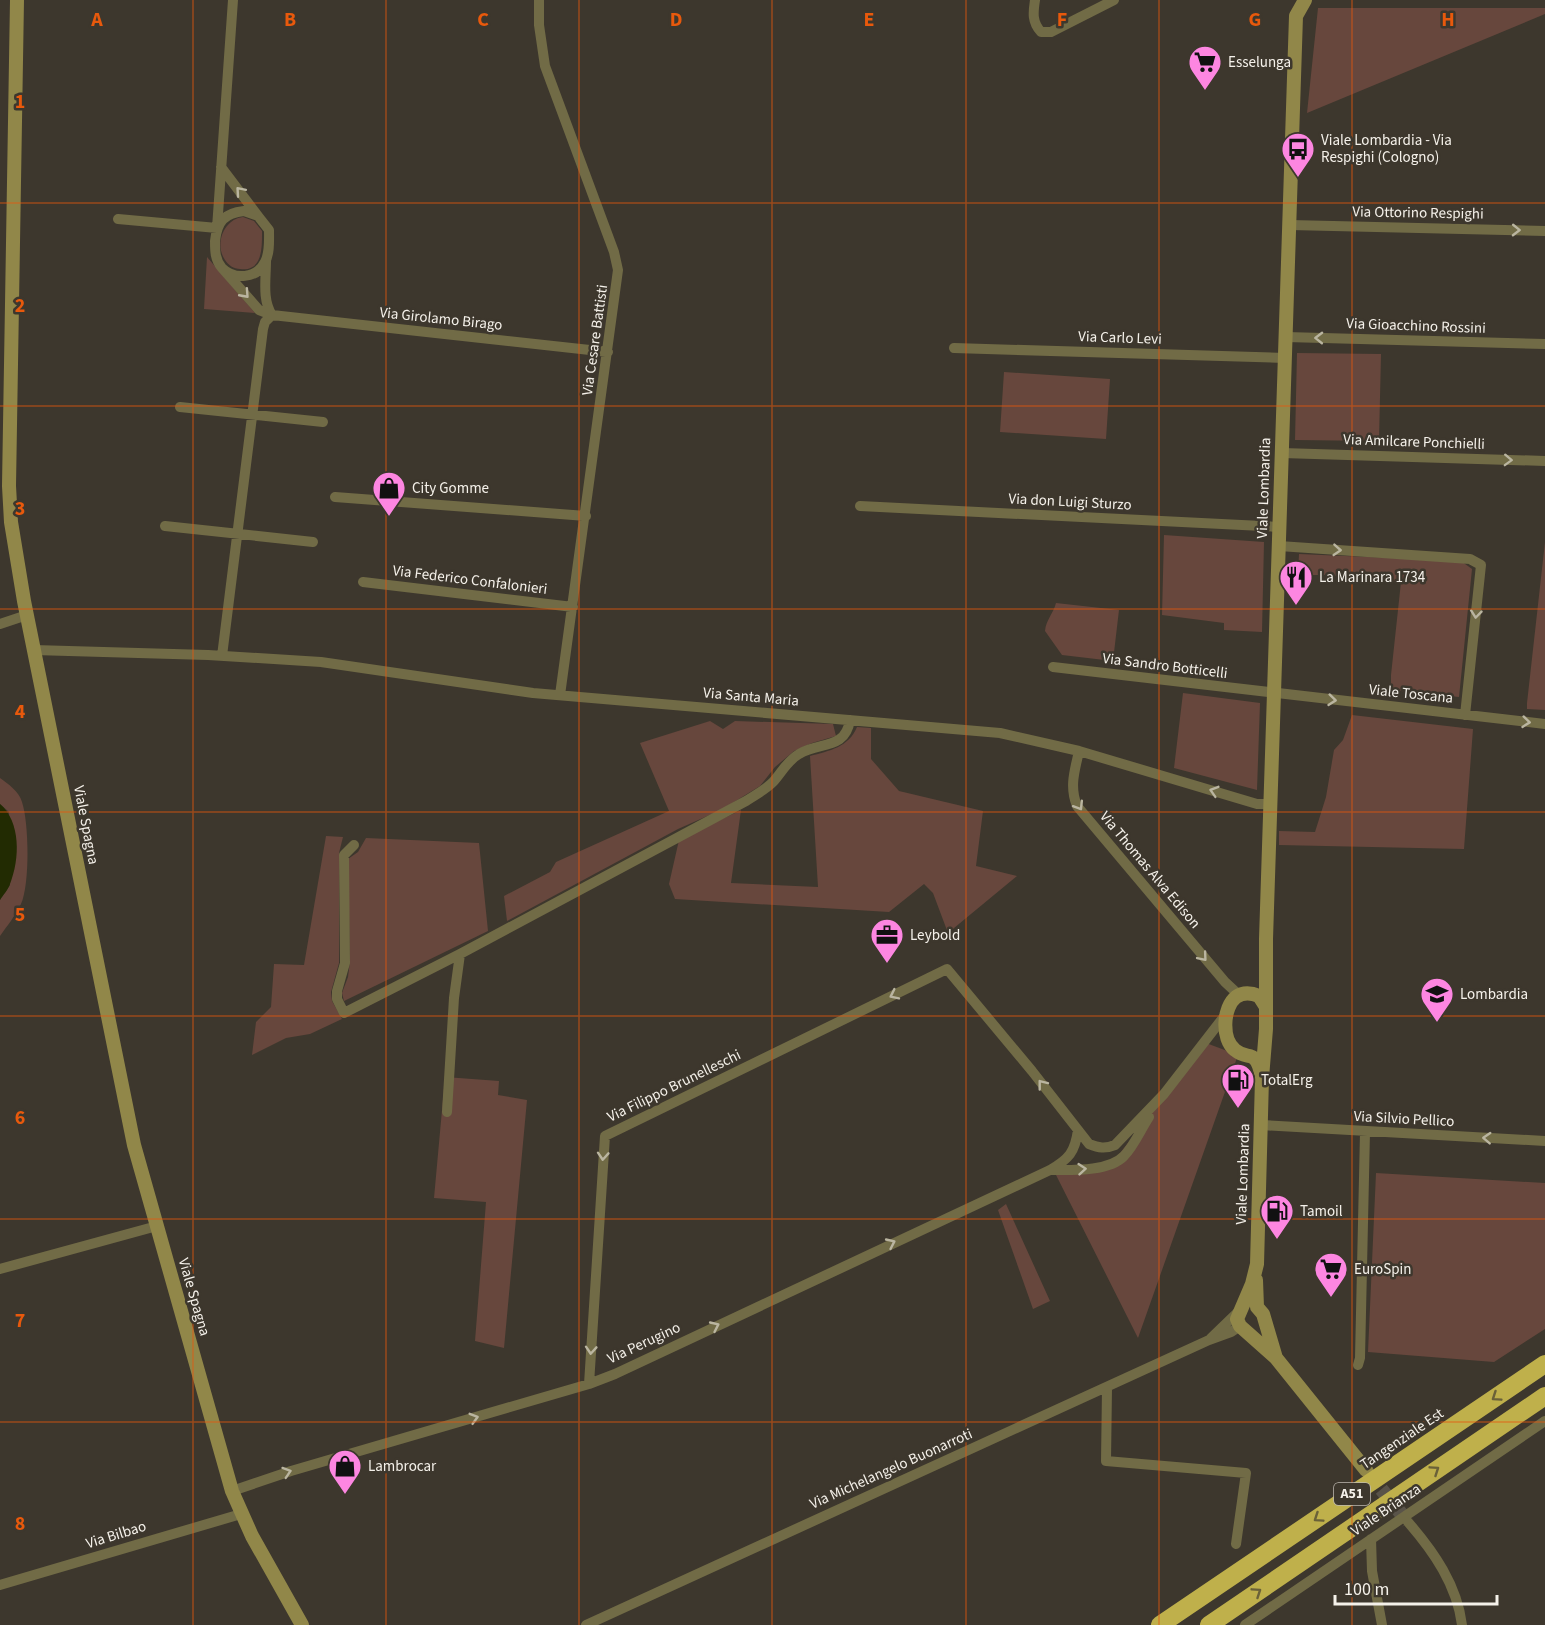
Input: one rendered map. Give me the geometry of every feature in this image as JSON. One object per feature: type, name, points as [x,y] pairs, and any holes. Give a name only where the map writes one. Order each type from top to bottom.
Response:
[{"type":"highway","name":"Tangenziale Est","points":[[1160,1625],[1545,1364]]},
{"type":"highway","name":"A51","points":[[1209,1625],[1545,1396]]},
{"type":"street","name":"Viale Spagna","points":[[17,0],[5,396],[11,522],[27,615],[134,1145],[232,1491],[241,1514],[302,1625]]},
{"type":"street","points":[[233,0],[214,250],[222,268],[260,310],[272,315]]},
{"type":"street","name":"Via Cesare Battisti","points":[[539,0],[539,26],[545,66],[617,261],[618,281],[560,695]]},
{"type":"street","points":[[1035,0],[1033,13],[1035,25],[1041,32],[1051,32],[1114,0]]},
{"type":"street","name":"Viale Lombardia","points":[[1276,1358],[1260,1312],[1256,1271],[1262,1078],[1266,1029],[1265,961],[1296,16],[1291,0],[1303,0],[1296,16]]},
{"type":"street","points":[[221,167],[269,230],[266,296],[267,308],[272,315]]},
{"type":"street","points":[[217,228],[229,214],[244,211],[258,216]]},
{"type":"street","points":[[118,219],[217,228]]},
{"type":"street","name":"Via Ottorino Respighi","points":[[1290,225],[1545,231]]},
{"type":"street","points":[[222,268],[244,277],[257,272],[266,261]]},
{"type":"street","points":[[222,656],[263,329],[265,322],[272,315]]},
{"type":"street","name":"Via Girolamo Birago","points":[[272,315],[608,352]]},
{"type":"street","name":"Via Gioacchino Rossini","points":[[1286,337],[1545,344]]},
{"type":"street","name":"Via Carlo Levi","points":[[954,348],[1285,358]]},
{"type":"street","points":[[180,407],[323,422]]},
{"type":"street","name":"Via Amilcare Ponchielli","points":[[1282,453],[1545,461]]},
{"type":"street","points":[[335,496],[586,516]]},
{"type":"street","name":"Via don Luigi Sturzo","points":[[860,506],[1280,527]]},
{"type":"street","points":[[165,526],[314,542]]},
{"type":"street","points":[[1279,546],[1470,559],[1481,565],[1465,715]]},
{"type":"street","name":"Via Federico Confalonieri","points":[[363,582],[573,607]]},
{"type":"street","points":[[0,624],[27,615]]},
{"type":"street","name":"Via Santa Maria","points":[[34,650],[222,656],[336,664],[533,693],[1000,733],[1079,751],[1257,804],[1270,804]]},
{"type":"street","name":"Via Sandro Botticelli","points":[[1053,667],[1274,694]]},
{"type":"street","name":"Viale Toscana","points":[[1274,694],[1545,724]]},
{"type":"street","points":[[354,845],[344,855],[345,963],[337,991],[344,1013],[460,954],[746,801],[769,786],[798,754],[830,744],[843,737],[848,730],[850,720]]},
{"type":"street","name":"Via Thomas Alva Edison","points":[[1079,751],[1072,785],[1077,806],[1225,982],[1243,994]]},
{"type":"street","points":[[447,1112],[453,1009],[460,954]]},
{"type":"street","name":"Viale Lombardia","points":[[1226,1014],[1233,1000],[1259,981],[1265,961]]},
{"type":"street","name":"Via Filippo Brunelleschi","points":[[589,1384],[605,1136],[947,969],[1078,1130]]},
{"type":"street","points":[[1243,994],[1259,996],[1266,1007]]},
{"type":"street","points":[[1226,1014],[1229,1043],[1237,1052],[1249,1054],[1260,1049],[1264,1043]]},
{"type":"street","name":"Via Perugino","points":[[1078,1130],[1089,1144],[1098,1148],[1115,1145],[1164,1094],[1226,1014]]},
{"type":"street","points":[[1206,1042],[1229,1043]]},
{"type":"street","name":"Viale Lombardia","points":[[1249,1054],[1258,1064],[1262,1078]]},
{"type":"street","name":"Via Perugino","points":[[1050,1170],[1088,1169],[1123,1158],[1164,1094]]},
{"type":"street","name":"Via Silvio Pellico","points":[[1261,1125],[1545,1141]]},
{"type":"street","name":"Via Perugino","points":[[232,1491],[303,1467],[589,1384],[1050,1170],[1066,1161],[1077,1142],[1078,1130]]},
{"type":"street","points":[[1358,1365],[1365,1132]]},
{"type":"street","points":[[0,1269],[157,1226]]},
{"type":"street","name":"Viale Lombardia","points":[[1256,1271],[1237,1319],[1264,1350],[1276,1358],[1366,1470]]},
{"type":"street","points":[[1240,1309],[1249,1305],[1260,1312],[1260,1326],[1257,1329],[1243,1328]]},
{"type":"street","name":"Via Michelangelo Buonarroti","points":[[1209,1340],[1240,1309]]},
{"type":"street","name":"Via Michelangelo Buonarroti","points":[[586,1625],[1209,1340],[1243,1328]]},
{"type":"street","points":[[1107,1388],[1106,1461],[1246,1473],[1236,1544]]},
{"type":"street","name":"Viale Brianza","points":[[1245,1625],[1545,1421]]},
{"type":"street","name":"Via Bilbao","points":[[0,1585],[241,1514]]},
{"type":"street","points":[[1408,1522],[1433,1552],[1444,1572],[1455,1596],[1462,1625]]},
{"type":"street","points":[[1371,1539],[1372,1571],[1382,1625]]},
{"type":"shaded area","points":[[1318,8],[1545,8],[1545,14],[1307,113]]},
{"type":"shaded area","points":[[243,217],[254,221],[262,231],[260,257],[253,267],[248,269],[236,268],[228,264],[220,247],[226,227],[236,219]]},
{"type":"shaded area","points":[[207,257],[255,313],[204,309]]},
{"type":"shaded area","points":[[1297,353],[1381,354],[1379,441],[1295,440]]},
{"type":"shaded area","points":[[1004,372],[1110,379],[1106,439],[1000,432]]},
{"type":"shaded area","points":[[1164,535],[1264,542],[1262,632],[1224,630],[1224,623],[1162,615]]},
{"type":"shaded area","points":[[1545,542],[1545,710],[1527,709],[1527,703]]},
{"type":"shaded area","points":[[1299,554],[1461,561],[1472,569],[1459,697],[1391,690],[1401,582],[1327,575],[1298,575]]},
{"type":"shaded area","points":[[1056,603],[1119,610],[1113,661],[1062,655],[1045,631]]},
{"type":"shaded area","points":[[1183,693],[1260,703],[1257,790],[1174,768]]},
{"type":"shaded area","points":[[1352,715],[1473,729],[1464,849],[1279,845],[1279,831],[1315,832],[1326,797],[1334,750],[1343,740]]},
{"type":"shaded area","points":[[710,721],[723,729],[735,721],[833,724],[836,736],[794,751],[775,767],[760,786],[721,810],[678,829],[507,921],[504,896],[550,872],[556,862],[669,811],[640,743]]},
{"type":"shaded area","points":[[857,727],[871,728],[871,759],[899,791],[983,811],[976,866],[1017,876],[948,933],[933,893],[924,884],[889,912],[675,899],[669,884],[679,840],[741,810],[731,883],[818,887],[810,756],[844,744]]},
{"type":"shaded area","points":[[0,778],[10,785],[21,798],[28,853],[26,883],[21,904],[0,936],[0,900],[10,885],[9,812],[0,804]]},
{"type":"shaded area","points":[[0,804],[12,821],[17,852],[10,884],[0,900]]},
{"type":"shaded area","points":[[326,836],[343,837],[339,853],[339,963],[331,992],[332,1001],[342,1019],[310,1034],[286,1038],[252,1055],[256,1022],[271,1007],[274,964],[304,965]]},
{"type":"shaded area","points":[[366,838],[479,843],[488,931],[344,1001],[342,993],[348,977],[350,961],[348,859],[358,852]]},
{"type":"shaded area","points":[[1206,1043],[1238,1055],[1138,1338],[1055,1173],[1113,1162]]},
{"type":"shaded area","points":[[445,1077],[499,1081],[498,1095],[527,1100],[504,1348],[475,1341],[486,1202],[434,1198]]},
{"type":"shaded area","points":[[1376,1173],[1545,1183],[1545,1329],[1494,1362],[1368,1352]]},
{"type":"shaded area","points":[[1006,1204],[1050,1301],[1033,1309],[998,1210]]},
{"type":"tunnel","points":[[1368,1473],[1408,1522]]},
{"type":"place","name":"Esselunga","points":[[1205,91]]},
{"type":"place","name":"Viale Lombardia - Via Respighi (Cologno)","points":[[1298,178]]},
{"type":"place","name":"City Gomme","points":[[389,517]]},
{"type":"place","name":"La Marinara 1734","points":[[1296,606]]},
{"type":"place","name":"Leybold","points":[[887,964]]},
{"type":"place","name":"Lombardia","points":[[1437,1023]]},
{"type":"place","name":"TotalErg","points":[[1238,1109]]},
{"type":"place","name":"Tamoil","points":[[1277,1240]]},
{"type":"place","name":"EuroSpin","points":[[1331,1298]]},
{"type":"place","name":"Lambrocar","points":[[345,1495]]}]
